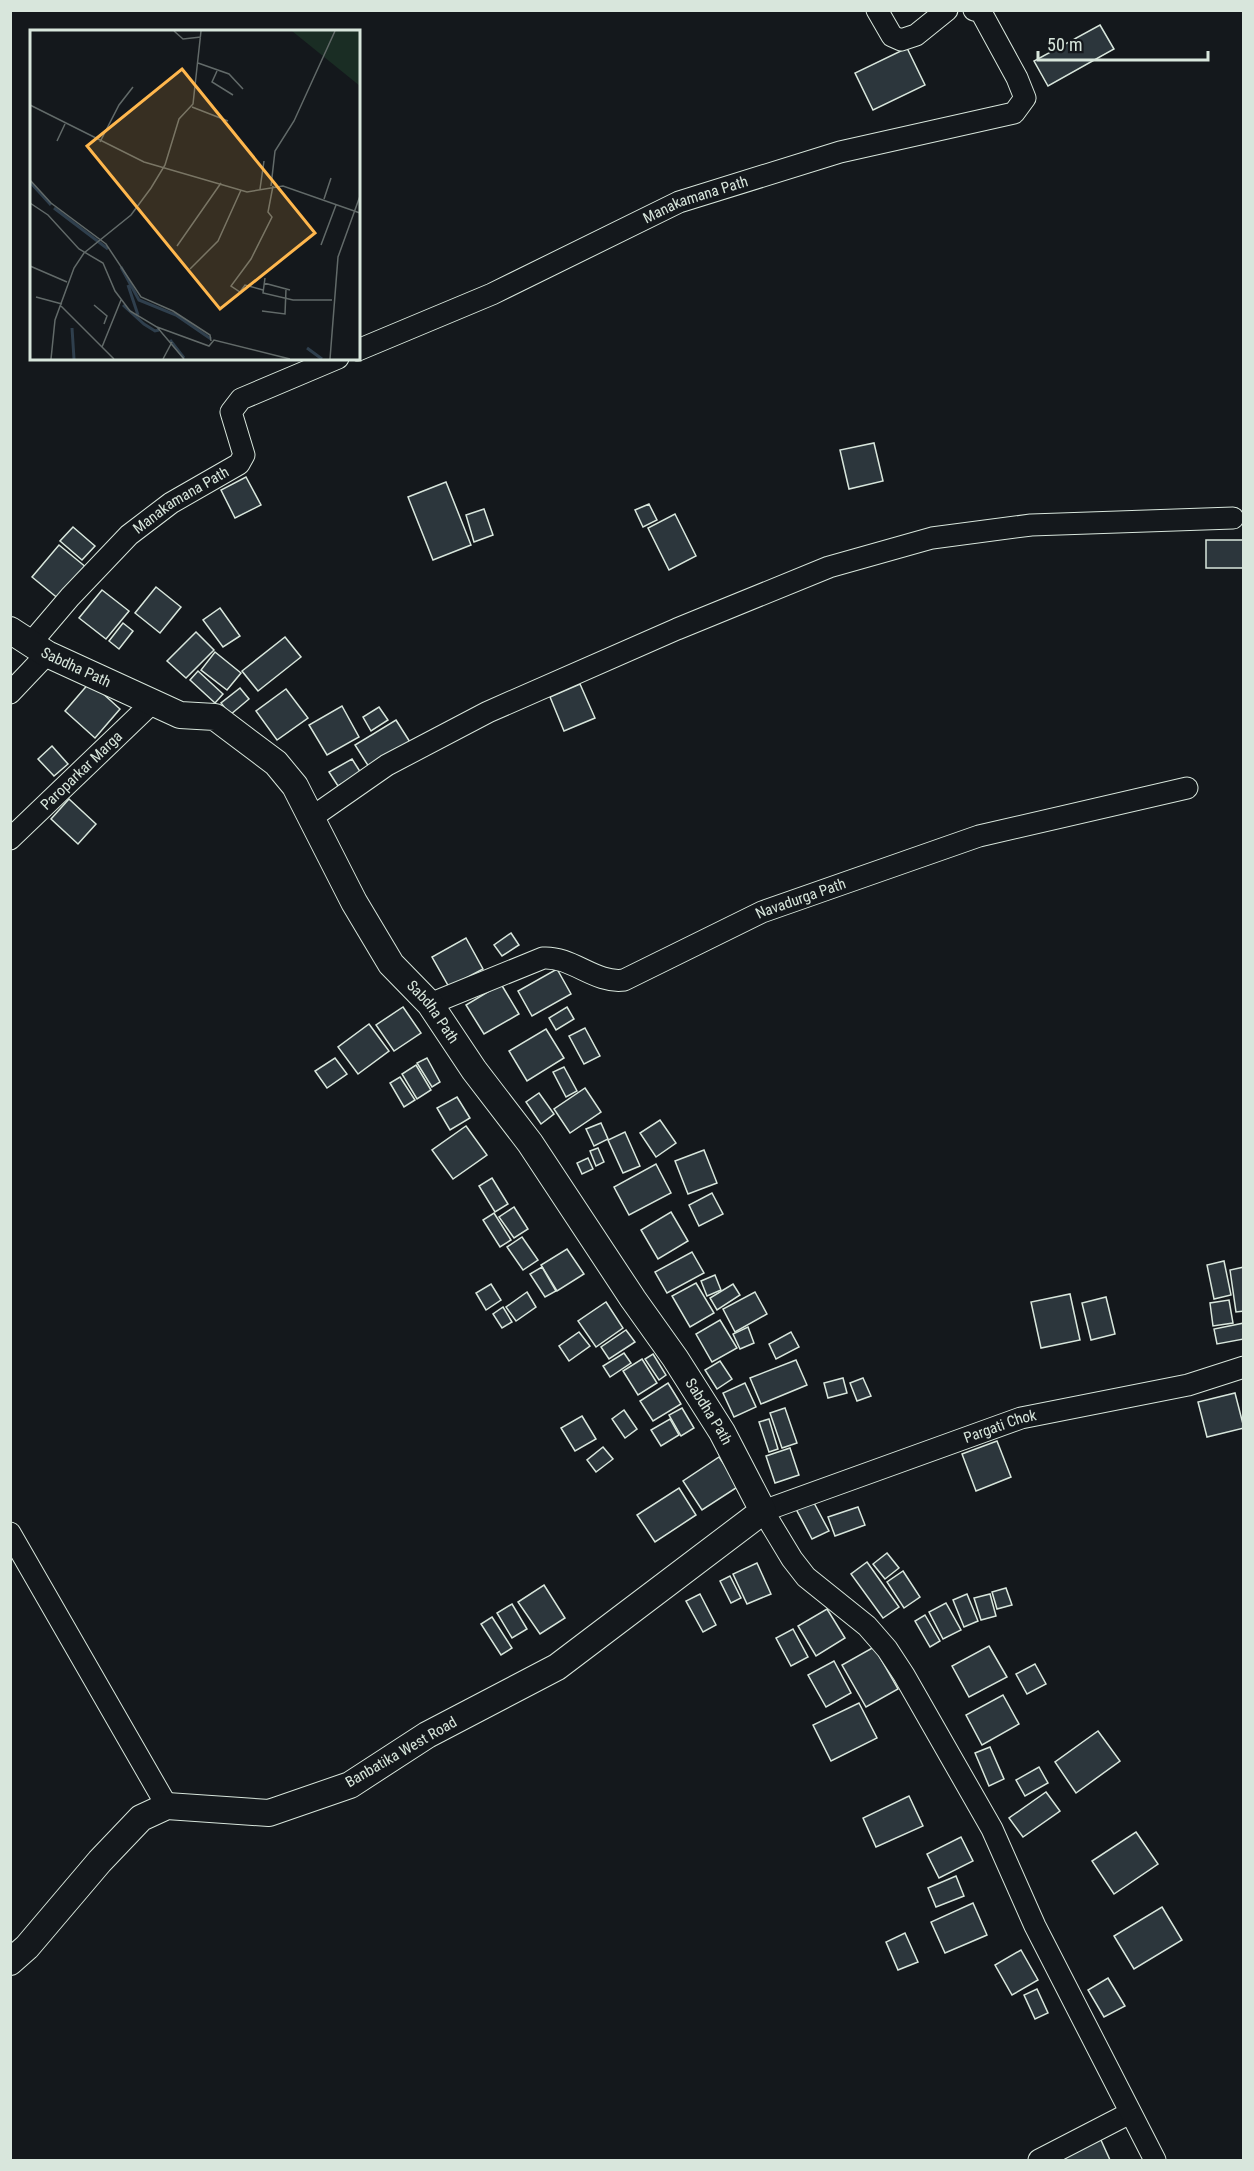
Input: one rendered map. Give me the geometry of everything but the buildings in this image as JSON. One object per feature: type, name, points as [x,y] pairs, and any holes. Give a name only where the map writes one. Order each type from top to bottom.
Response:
[{"type":"street","points":[[877,10],[892,36],[901,40],[916,35],[946,10]]},
{"type":"street","name":"Manakamana Path","points":[[360,349],[492,294],[679,202],[840,153],[1014,113],[1025,98],[1017,78],[981,12],[974,10]]},
{"type":"street","name":"Manakamana Path","points":[[29,643],[129,535],[171,503],[239,464],[244,455],[231,412],[241,399],[333,360]]},
{"type":"street","points":[[311,818],[387,765],[488,712],[677,629],[829,567],[932,538],[1032,525],[1233,518]]},
{"type":"street","points":[[10,693],[29,643]]},
{"type":"street","name":"Sabdha Path","points":[[29,643],[152,704],[180,715],[216,717],[276,763],[295,786],[354,902],[391,964],[430,1004],[474,1070],[530,1143],[633,1299],[675,1358],[722,1432],[763,1511]]},
{"type":"street","name":"Paroparkar Marga","points":[[10,838],[152,704]]},
{"type":"street","name":"Navadurga Path","points":[[430,1004],[543,958],[558,959],[609,980],[624,980],[762,912],[979,836],[1187,788]]},
{"type":"street","name":"Pargati Chok","points":[[763,1511],[1021,1418],[1188,1385],[1244,1367]]},
{"type":"street","points":[[763,1511],[792,1559],[806,1577],[867,1626],[887,1649],[904,1675],[992,1829],[1035,1926],[1155,2160]]},
{"type":"street","name":"Banbatika West Road","points":[[10,1962],[27,1947],[100,1860],[141,1818],[167,1806],[269,1813],[350,1785],[427,1735],[557,1667],[763,1511]]},
{"type":"street","points":[[10,1533],[167,1806]]},
{"type":"street","points":[[1039,2160],[1130,2113]]}]
